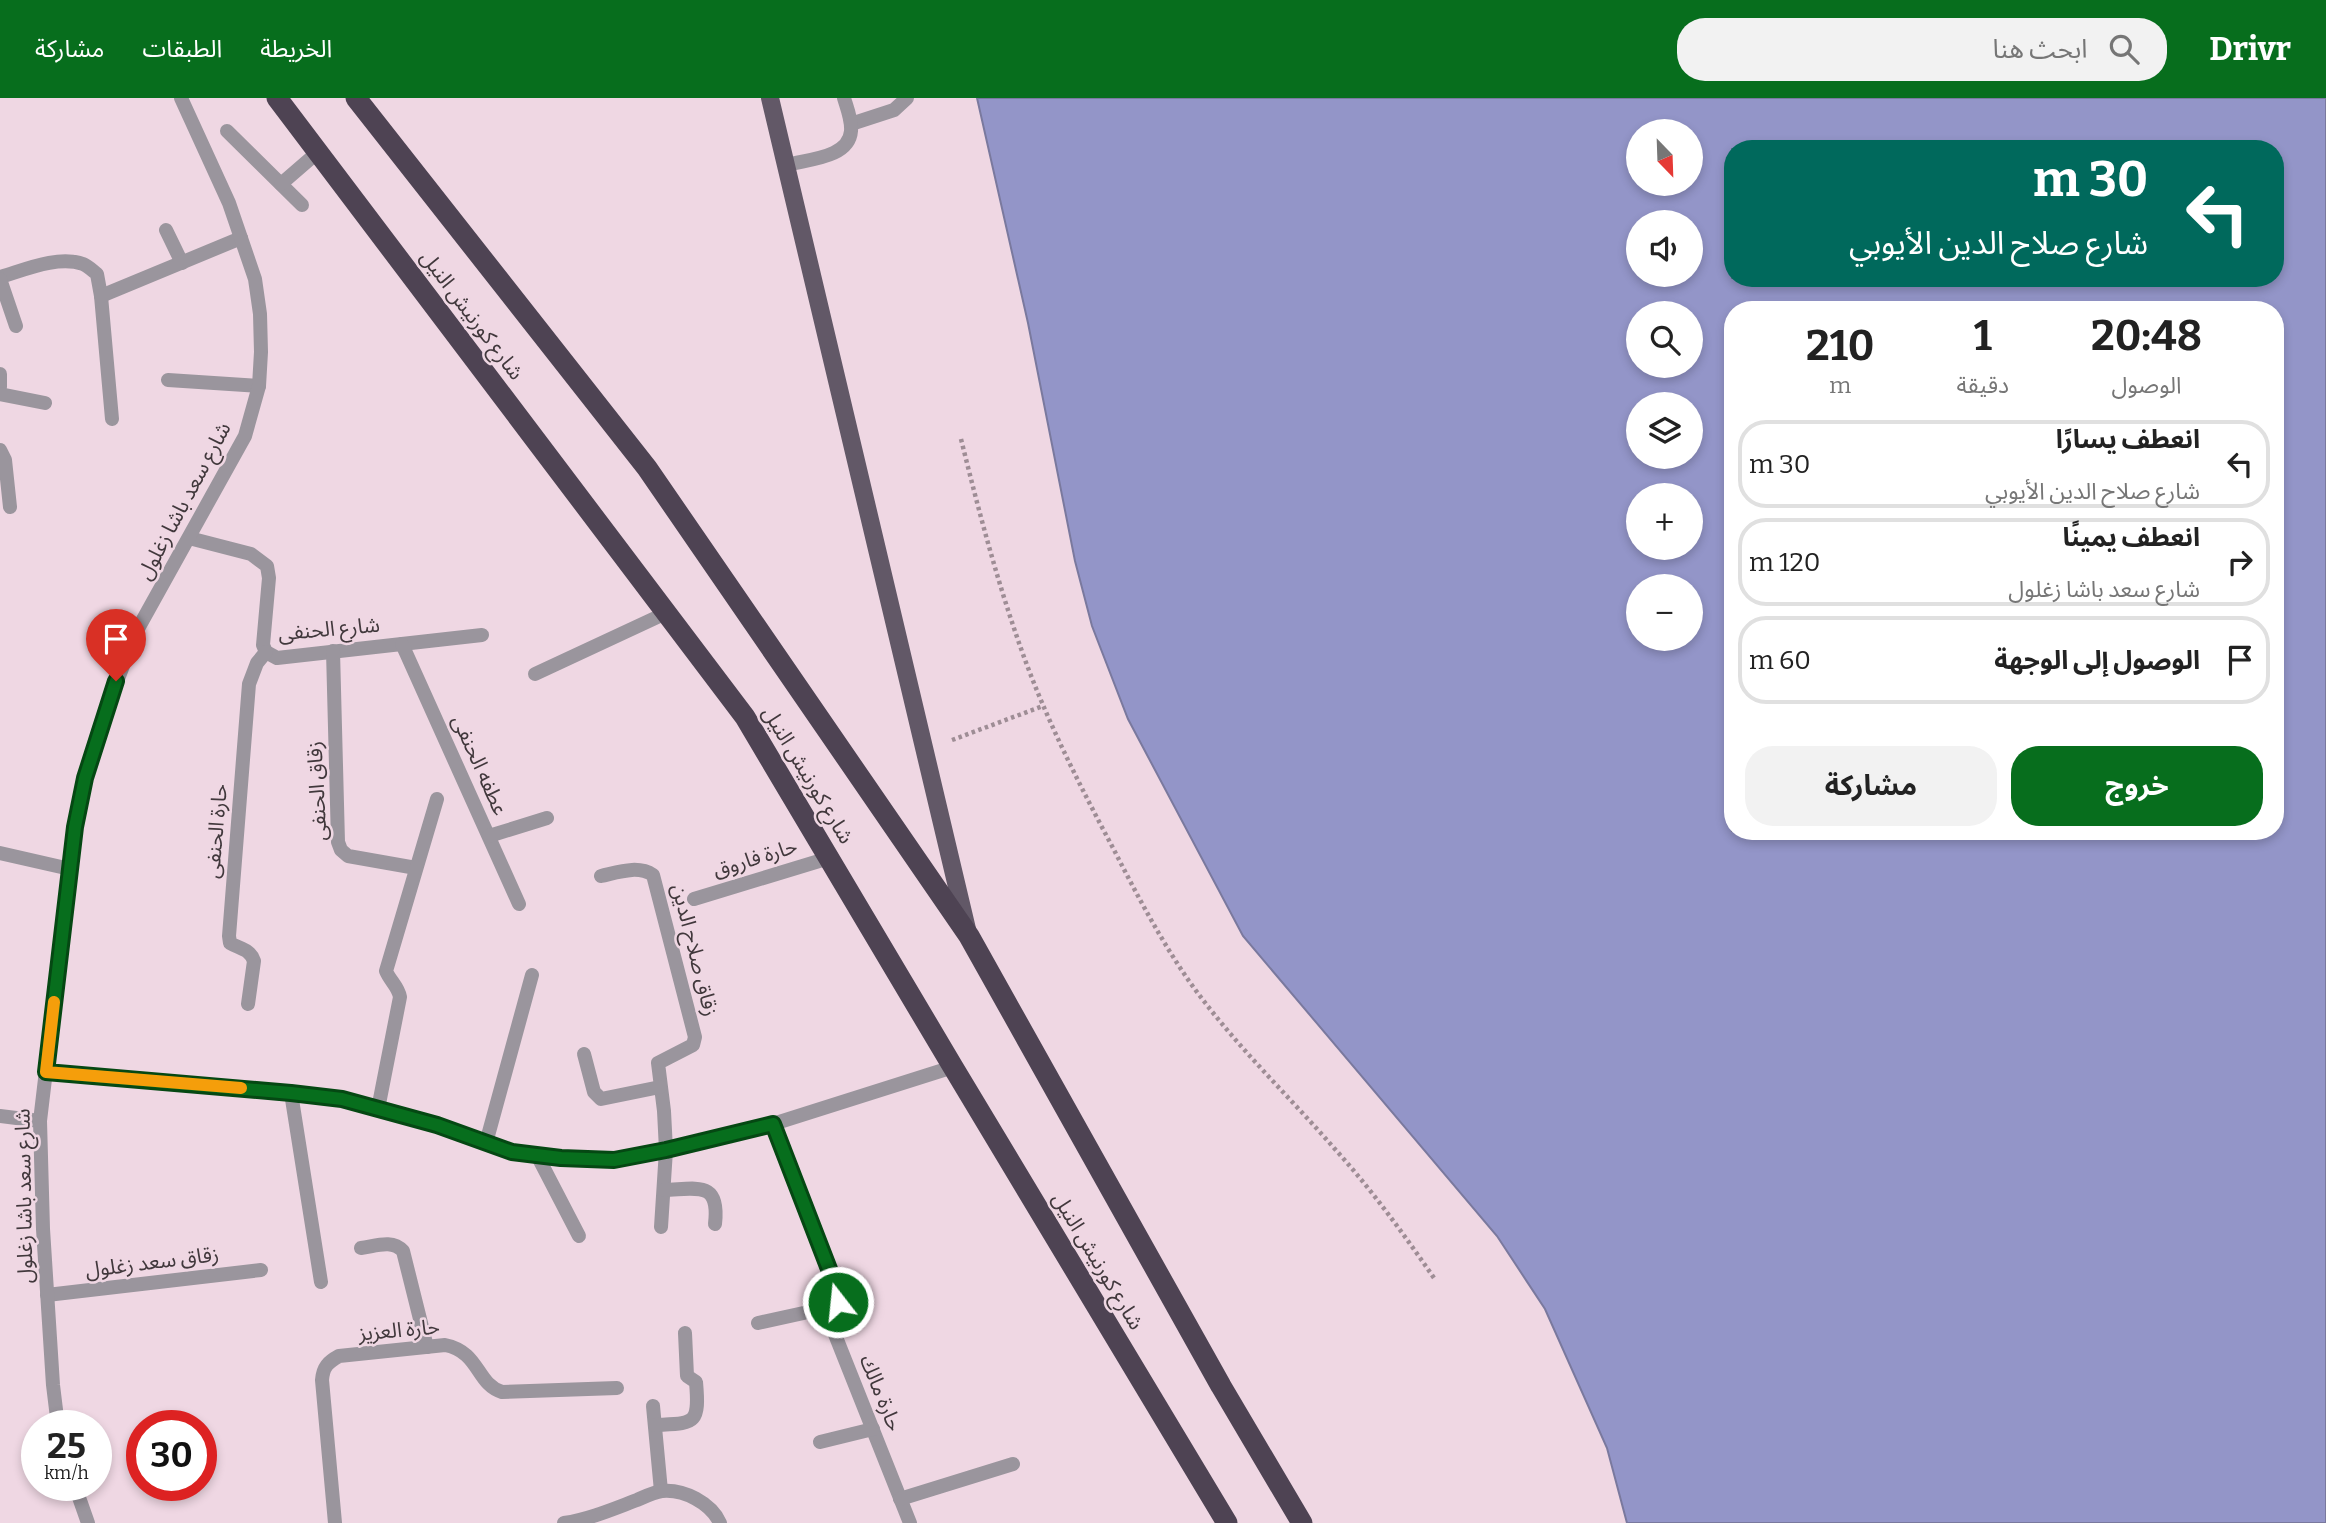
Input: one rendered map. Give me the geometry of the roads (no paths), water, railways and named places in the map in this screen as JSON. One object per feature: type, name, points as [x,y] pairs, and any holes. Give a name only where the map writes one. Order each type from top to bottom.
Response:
[{"type":"highway","name":"شارع كورنيش النيل","points":[[277,98],[745,717],[1227,1523]]},
{"type":"highway","name":"شارع كورنيش النيل","points":[[356,98],[647,468],[969,936],[1221,1386],[1302,1523]]},
{"type":"main road","name":"شارع كورنيش النيل","points":[[771,98],[969,936]]},
{"type":"street","name":"شارع سعد باشا زغلول","points":[[56,1410],[47,1295],[40,1121],[75,827],[85,778],[116,681],[135,634],[246,436],[259,386],[260,314],[255,279],[229,203],[181,98]]},
{"type":"street","points":[[787,165],[843,149],[848,142],[851,124],[844,98]]},
{"type":"street","points":[[851,124],[894,110],[906,98]]},
{"type":"street","points":[[227,131],[302,205]]},
{"type":"street","points":[[281,184],[318,152]]},
{"type":"street","points":[[166,230],[182,263]]},
{"type":"street","points":[[101,296],[241,238]]},
{"type":"street","points":[[16,326],[0,278],[52,263],[72,262],[85,265],[97,274],[112,419]]},
{"type":"street","points":[[0,374],[0,387]]},
{"type":"street","points":[[168,380],[259,386]]},
{"type":"street","points":[[0,394],[45,403]]},
{"type":"street","points":[[0,450],[5,460],[10,507]]},
{"type":"street","name":"شارع الحنفى","points":[[189,538],[251,554],[267,566],[269,578],[263,645],[266,652],[277,658],[482,635]]},
{"type":"street","points":[[535,674],[666,613]]},
{"type":"street","name":"عطفه الحنفى","points":[[402,644],[519,904]]},
{"type":"street","name":"زقاق الحنفى","points":[[333,651],[338,842],[341,850],[348,856],[416,868]]},
{"type":"street","name":"حارة الحنفى","points":[[248,1004],[254,961],[247,950],[230,943],[229,936],[248,684],[257,663],[266,652]]},
{"type":"street","points":[[378,1109],[400,996],[386,971],[437,799]]},
{"type":"street","points":[[489,836],[547,818]]},
{"type":"street","points":[[0,853],[70,869]]},
{"type":"street","name":"حارة فاروق","points":[[694,899],[829,858]]},
{"type":"street","name":"زقاق صلاح الدين","points":[[601,876],[635,869],[645,870],[653,875],[695,1037],[693,1045],[657,1063],[666,1150],[661,1227]]},
{"type":"street","points":[[486,1143],[532,975]]},
{"type":"street","points":[[584,1054],[594,1093],[601,1099],[660,1087]]},
{"type":"street","points":[[46,1072],[342,1099],[437,1125],[512,1152],[561,1158],[614,1160],[773,1124],[953,1067]]},
{"type":"street","points":[[291,1093],[321,1282]]},
{"type":"street","points":[[0,1116],[40,1121]]},
{"type":"street","name":"حارة مالك","points":[[773,1124],[839,1295],[838,1302],[829,1312],[830,1322],[910,1523]]},
{"type":"street","points":[[537,1154],[579,1236]]},
{"type":"street","points":[[664,1191],[702,1189],[710,1193],[717,1207],[715,1224]]},
{"type":"street","points":[[361,1248],[390,1244],[397,1245],[403,1251],[427,1347]]},
{"type":"street","name":"زقاق سعد زغلول","points":[[47,1295],[261,1270]]},
{"type":"street","points":[[758,1323],[831,1307]]},
{"type":"street","points":[[655,1425],[686,1424],[693,1421],[696,1415],[696,1382],[687,1376],[685,1333]]},
{"type":"street","name":"حارة العزيز","points":[[335,1523],[322,1380],[328,1362],[339,1356],[445,1345],[459,1348],[474,1362],[494,1390],[502,1392],[617,1388]]},
{"type":"street","points":[[653,1406],[661,1491]]},
{"type":"street","points":[[820,1442],[873,1429]]},
{"type":"street","points":[[900,1499],[1013,1464]]},
{"type":"street","points":[[564,1523],[597,1515],[661,1491],[681,1493],[700,1500],[716,1514],[720,1523]]},
{"type":"street","points":[[80,1501],[88,1523]]},
{"type":"water","points":[[977,98],[2326,98],[2326,1523],[1627,1523],[1607,1448],[1545,1309],[1497,1236],[1243,936],[1128,719],[1092,626],[1075,561],[1028,323]]}]
